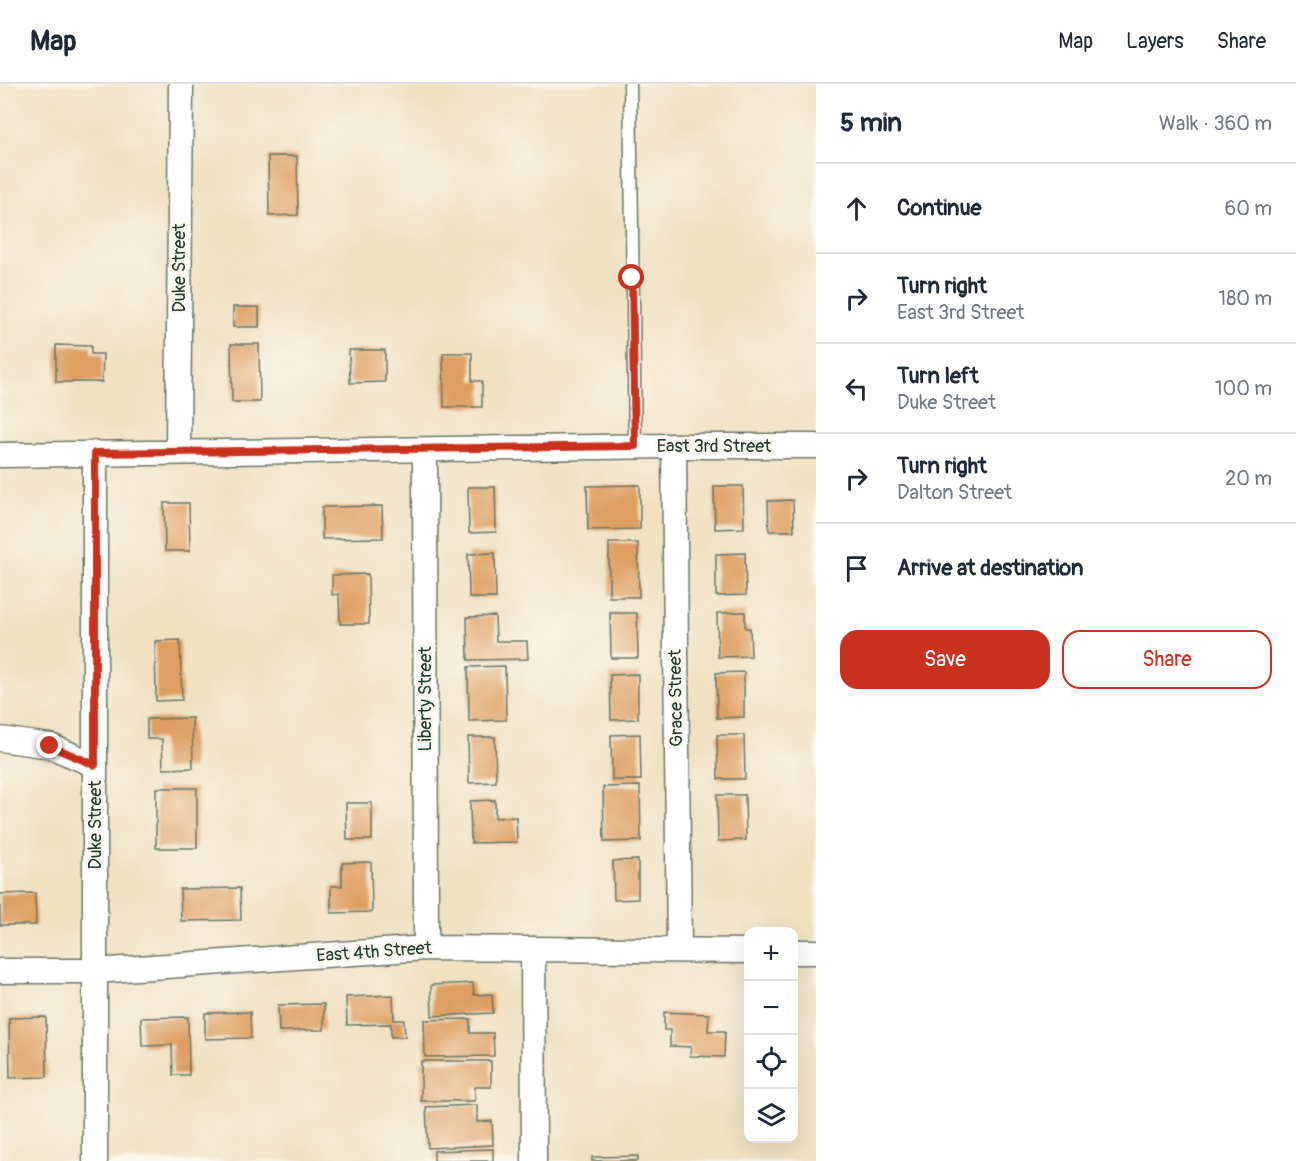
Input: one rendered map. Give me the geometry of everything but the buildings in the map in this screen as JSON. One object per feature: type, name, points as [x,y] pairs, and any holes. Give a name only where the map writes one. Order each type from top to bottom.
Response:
[{"type":"street","name":"Duke Street","points":[[178,452],[181,84]]},
{"type":"street","name":"East 3rd Street","points":[[0,455],[635,446],[816,446]]},
{"type":"street","name":"Grace Street","points":[[674,446],[679,950]]},
{"type":"street","name":"Liberty Street","points":[[425,450],[426,948]]},
{"type":"street","name":"Duke Street","points":[[95,453],[95,1161]]},
{"type":"street","points":[[0,739],[50,746],[95,765]]},
{"type":"street","name":"East 4th Street","points":[[0,971],[95,971],[426,948],[744,951]]},
{"type":"street","points":[[533,949],[534,1161]]},
{"type":"street","points":[[798,952],[816,952]]},
{"type":"lane","points":[[630,84],[635,446]]},
{"type":"route","points":[[50,746],[95,765],[95,453],[635,446],[632,278]]}]
